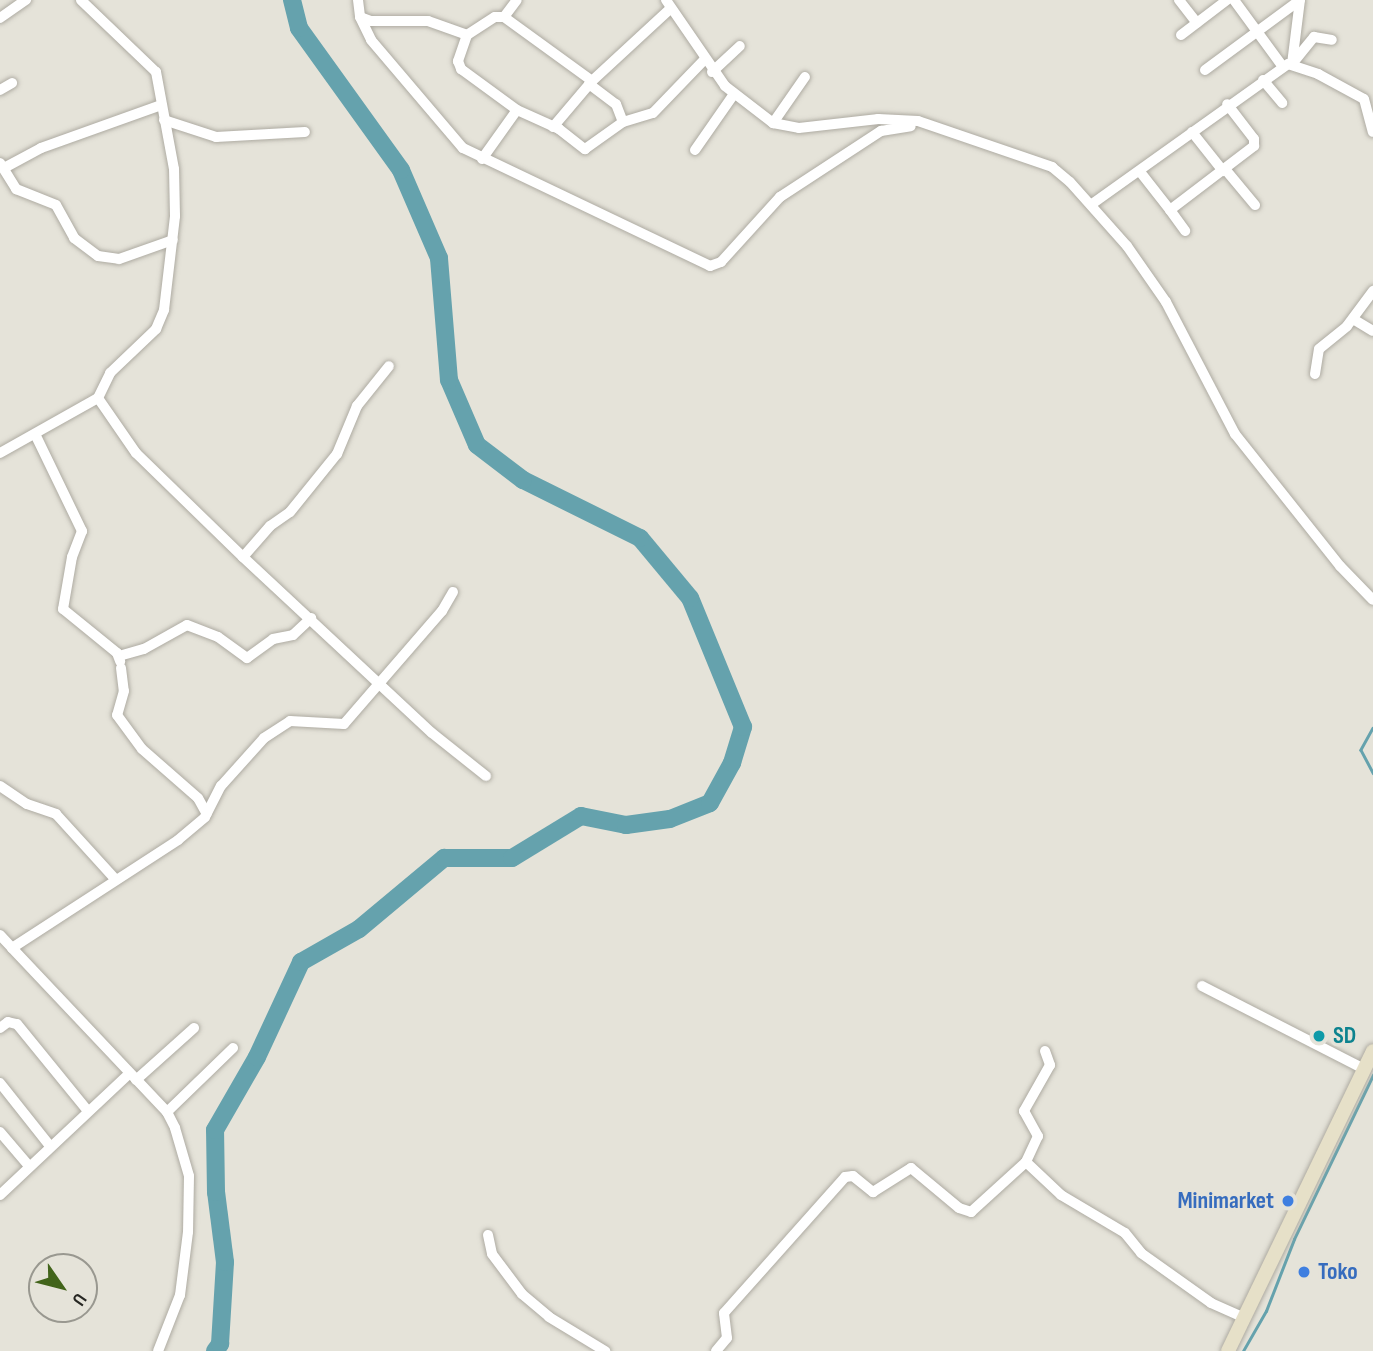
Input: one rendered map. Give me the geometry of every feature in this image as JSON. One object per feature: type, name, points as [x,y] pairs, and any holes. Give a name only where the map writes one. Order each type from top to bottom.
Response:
[{"type":"street","points":[[0,18],[26,0]]},
{"type":"street","points":[[0,453],[36,436],[98,398],[115,365],[161,321],[173,240],[174,170],[153,66],[81,0]]},
{"type":"street","points":[[358,0],[360,18],[371,40],[452,136],[482,159],[715,266],[776,201],[881,131],[900,125],[952,132]]},
{"type":"street","points":[[504,17],[517,0]]},
{"type":"street","points":[[1179,0],[1197,23]]},
{"type":"street","points":[[1181,35],[1227,0]]},
{"type":"street","points":[[1234,0],[1288,65],[1364,99],[1373,132]]},
{"type":"street","points":[[1205,70],[1300,0],[1288,65]]},
{"type":"street","points":[[553,127],[590,83],[667,5],[712,72],[734,94],[773,122],[799,128],[895,118],[952,132],[1052,167],[1092,204],[1166,302],[1235,434],[1331,556],[1373,600]]},
{"type":"street","points":[[623,122],[616,104],[504,17],[495,17],[467,35],[458,61],[461,69],[517,110],[553,127],[585,149],[623,122],[653,113],[704,60]]},
{"type":"street","points":[[360,18],[382,23],[428,21],[467,35]]},
{"type":"street","points":[[1092,204],[1141,173],[1227,104],[1288,65],[1314,37],[1332,40]]},
{"type":"street","points":[[712,72],[740,46]]},
{"type":"street","points":[[773,122],[805,77]]},
{"type":"street","points":[[1263,80],[1282,103]]},
{"type":"street","points":[[0,90],[12,83]]},
{"type":"street","points":[[695,150],[734,94]]},
{"type":"street","points":[[1170,210],[1255,143],[1227,104]]},
{"type":"street","points":[[160,105],[2,165],[18,190],[56,205],[76,240],[98,256],[119,259],[173,240]]},
{"type":"street","points":[[482,159],[517,110]]},
{"type":"street","points":[[164,120],[216,137],[304,132]]},
{"type":"street","points":[[1192,132],[1255,205]]},
{"type":"street","points":[[1141,173],[1185,231]]},
{"type":"street","points":[[1315,374],[1320,349],[1353,318],[1373,291]]},
{"type":"street","points":[[1353,318],[1373,331]]},
{"type":"street","points":[[243,557],[270,526],[290,512],[337,454],[357,406],[389,366]]},
{"type":"street","points":[[98,398],[136,453],[243,557],[441,741],[486,776]]},
{"type":"street","points":[[36,436],[82,531],[72,557],[63,609],[120,662],[124,691],[117,715],[142,749],[198,798],[207,814]]},
{"type":"street","points":[[12,948],[178,840],[207,814],[221,786],[264,737],[297,718],[328,726],[344,724],[377,681],[438,616],[453,592]]},
{"type":"street","points":[[120,662],[187,625],[218,636],[247,658],[273,639],[293,635],[311,618]]},
{"type":"street","points":[[0,786],[27,804],[56,814],[116,880]]},
{"type":"street","points":[[0,935],[167,1112],[183,1150],[189,1200],[180,1295],[158,1351]]},
{"type":"street","points":[[1202,986],[1364,1069]]},
{"type":"street","points":[[0,1028],[8,1022],[17,1024],[88,1111]]},
{"type":"street","points":[[0,1195],[88,1111],[194,1028]]},
{"type":"street","points":[[167,1112],[233,1048]]},
{"type":"street","points":[[716,1351],[727,1338],[724,1313],[845,1177],[853,1176],[873,1192],[911,1168],[958,1208],[971,1212],[1026,1162],[1038,1136],[1024,1111],[1050,1065],[1045,1051]]},
{"type":"street","points":[[1228,1351],[1373,1051]]},
{"type":"street","points":[[0,1083],[50,1146]]},
{"type":"street","points":[[0,1132],[29,1166]]},
{"type":"street","points":[[1026,1162],[1061,1195],[1125,1233],[1141,1253],[1212,1303],[1245,1318]]},
{"type":"street","points":[[488,1235],[492,1254],[522,1294],[549,1317],[605,1351]]},
{"type":"waterway","points":[[215,1351],[220,1344],[225,1262],[216,1192],[215,1130],[257,1057],[301,962],[359,929],[444,858],[512,858],[581,816],[626,825],[670,819],[710,803],[732,763],[743,727],[690,598],[640,538],[523,480],[477,445],[449,380],[439,258],[401,170],[299,28],[292,0]]},
{"type":"waterway","points":[[1373,728],[1361,750],[1373,773]]},
{"type":"waterway","points":[[1243,1351],[1266,1311],[1294,1239],[1373,1075]]},
{"type":"place","name":"SD","points":[[1319,1036]]},
{"type":"place","name":"Minimarket","points":[[1288,1201]]},
{"type":"place","name":"Toko","points":[[1304,1272]]}]
